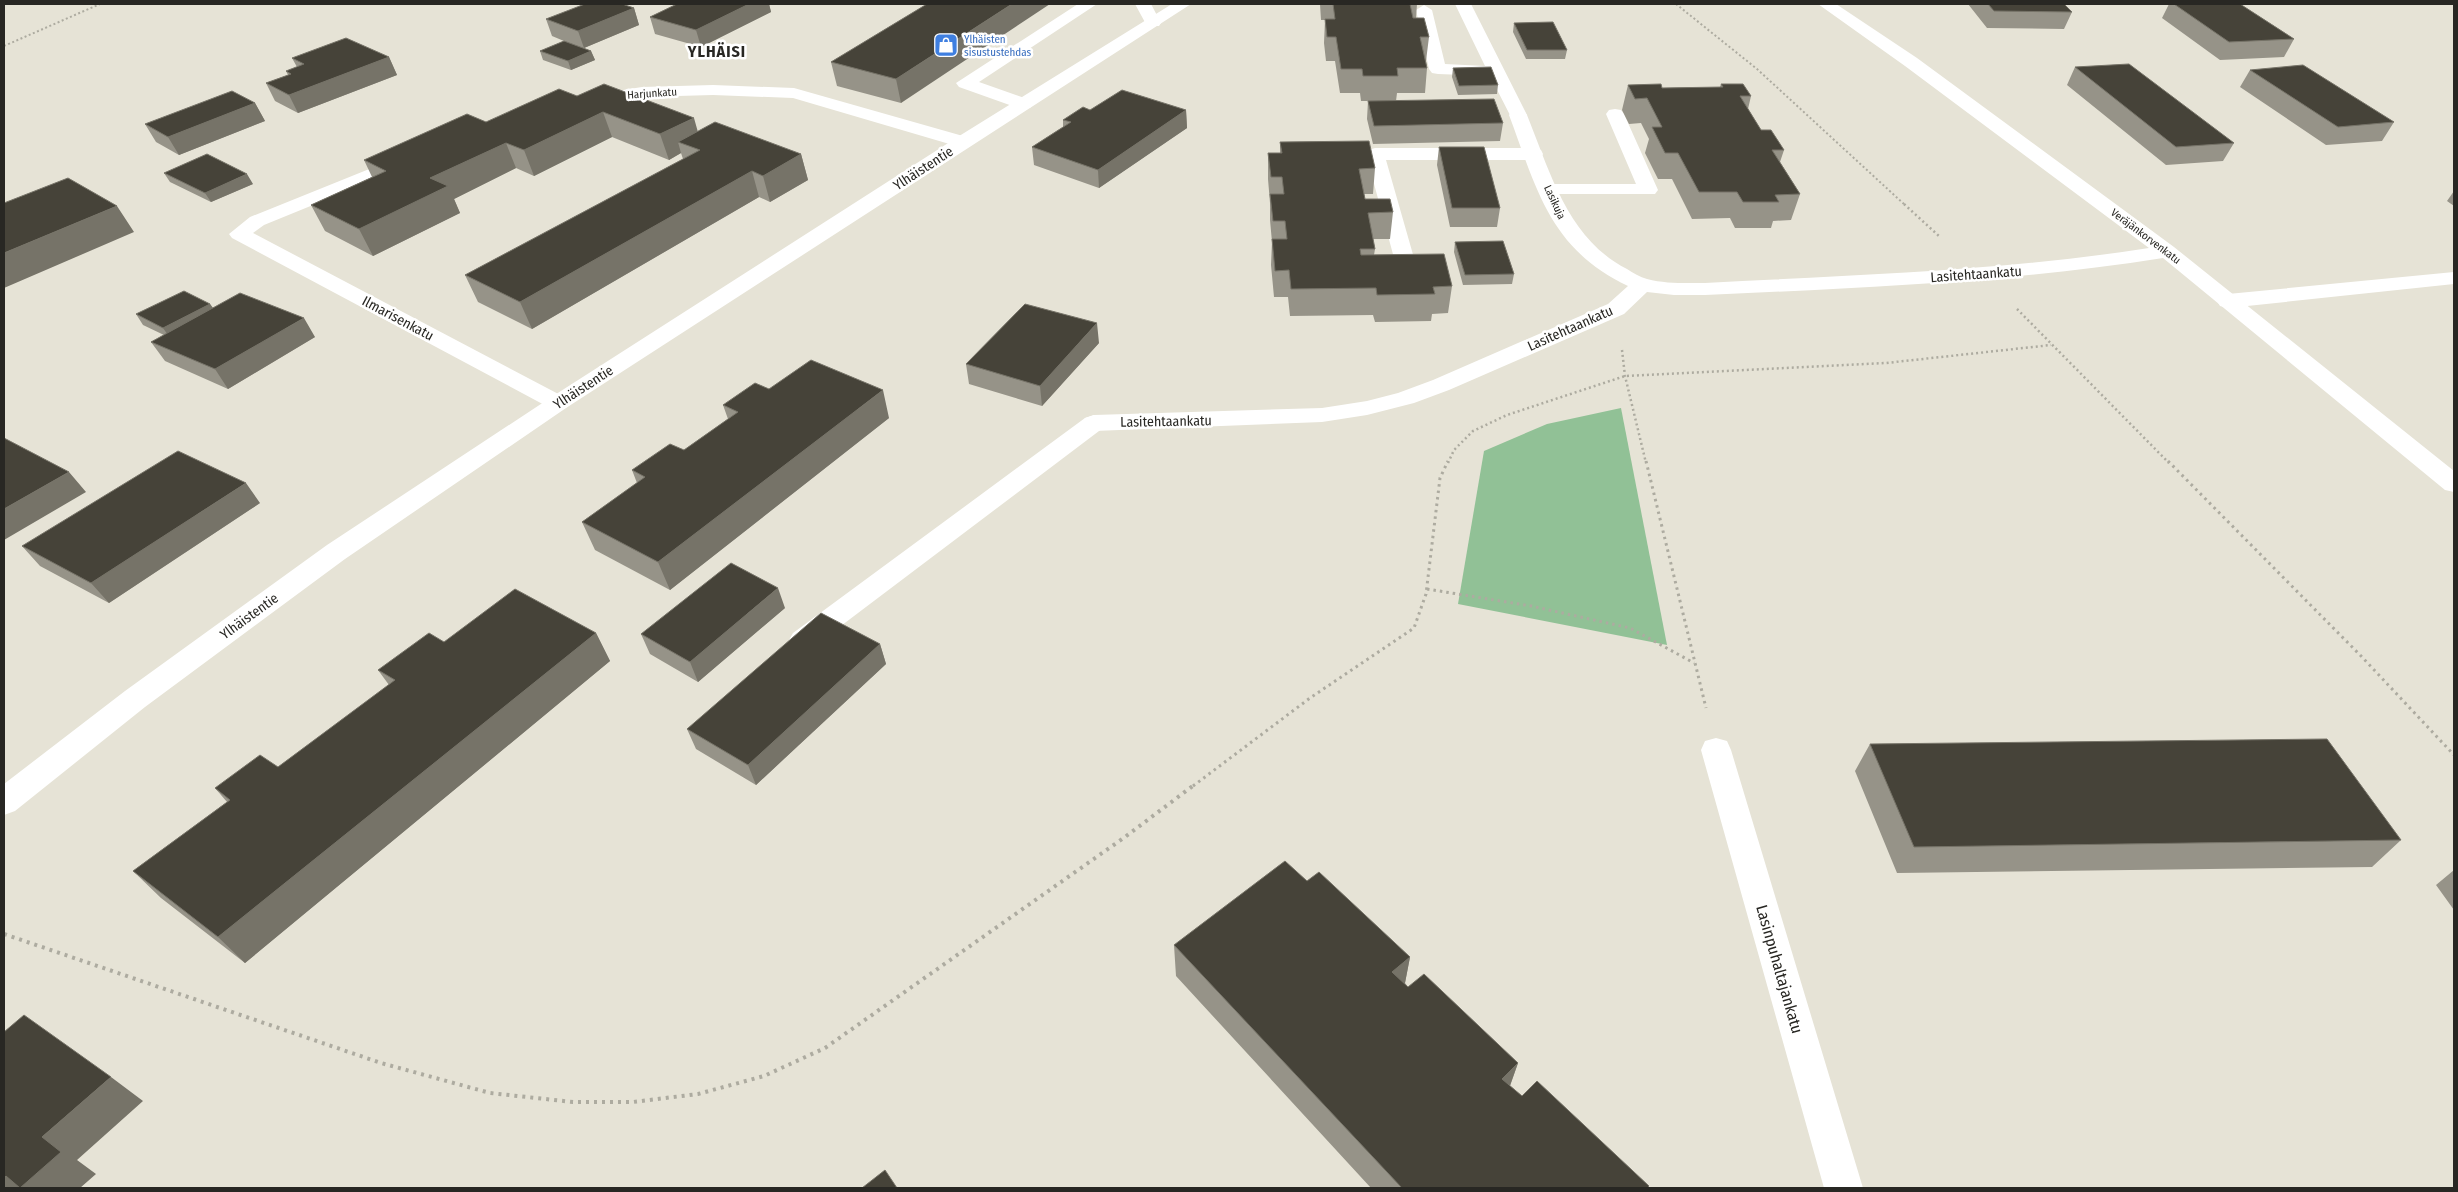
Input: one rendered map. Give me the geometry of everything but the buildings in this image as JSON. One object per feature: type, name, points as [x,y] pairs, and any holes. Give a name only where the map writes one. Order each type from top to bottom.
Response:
[{"type":"street","points":[[1024,104],[965,83],[1089,4]]},
{"type":"street","name":"Ylhäistentie","points":[[4,802],[135,699],[336,552],[558,403],[1024,104],[1148,13],[1183,4]]},
{"type":"street","name":"Lasikuja","points":[[1463,4],[1518,115],[1558,212],[1568,228],[1586,249],[1616,272],[1642,285]]},
{"type":"street","name":"Veräjänkorvenkatu","points":[[1826,4],[1911,62],[2167,251],[2454,484]]},
{"type":"street","points":[[1424,10],[1438,69],[1495,71]]},
{"type":"street","name":"Harjunkatu","points":[[572,103],[642,92],[713,90],[794,93],[963,142]]},
{"type":"street","points":[[1549,190],[1648,190],[1615,114]]},
{"type":"street","name":"Ilmarisenkatu","points":[[424,154],[257,221],[240,234],[558,403]]},
{"type":"street","points":[[1404,258],[1375,154],[1534,154]]},
{"type":"street","name":"Lasitehtaankatu","points":[[786,652],[1094,423],[1322,415],[1367,408],[1406,398],[1441,385],[1616,309],[1642,285],[1674,289],[1705,289],[1984,275],[2112,261],[2167,251]]},
{"type":"street","points":[[2228,301],[2454,278]]},
{"type":"street","name":"Lasinpuhaltajankatu","points":[[1716,750],[1844,1188]]},
{"type":"path","points":[[4,46],[100,4]]},
{"type":"path","points":[[1676,4],[1757,69],[1909,210],[1984,275],[2362,657],[2454,755]]},
{"type":"path","points":[[1616,309],[1625,376],[1716,750]]},
{"type":"path","points":[[4,934],[382,1063],[490,1093],[573,1102],[633,1102],[698,1094],[764,1076],[825,1048],[1125,838],[1310,698],[1414,628],[1427,589],[1440,478],[1454,450],[1473,431],[1506,415],[1625,376],[1886,363],[2051,344]]},
{"type":"path","points":[[1427,589],[1531,606],[1630,628],[1695,664]]},
{"type":"green space","points":[[1621,408],[1667,645],[1458,604],[1484,451],[1547,424]]},
{"type":"place","name":"Ylhäisten sisustustehdas","points":[[946,45]]},
{"type":"district","name":"YLHÄISI","points":[[717,51]]}]
